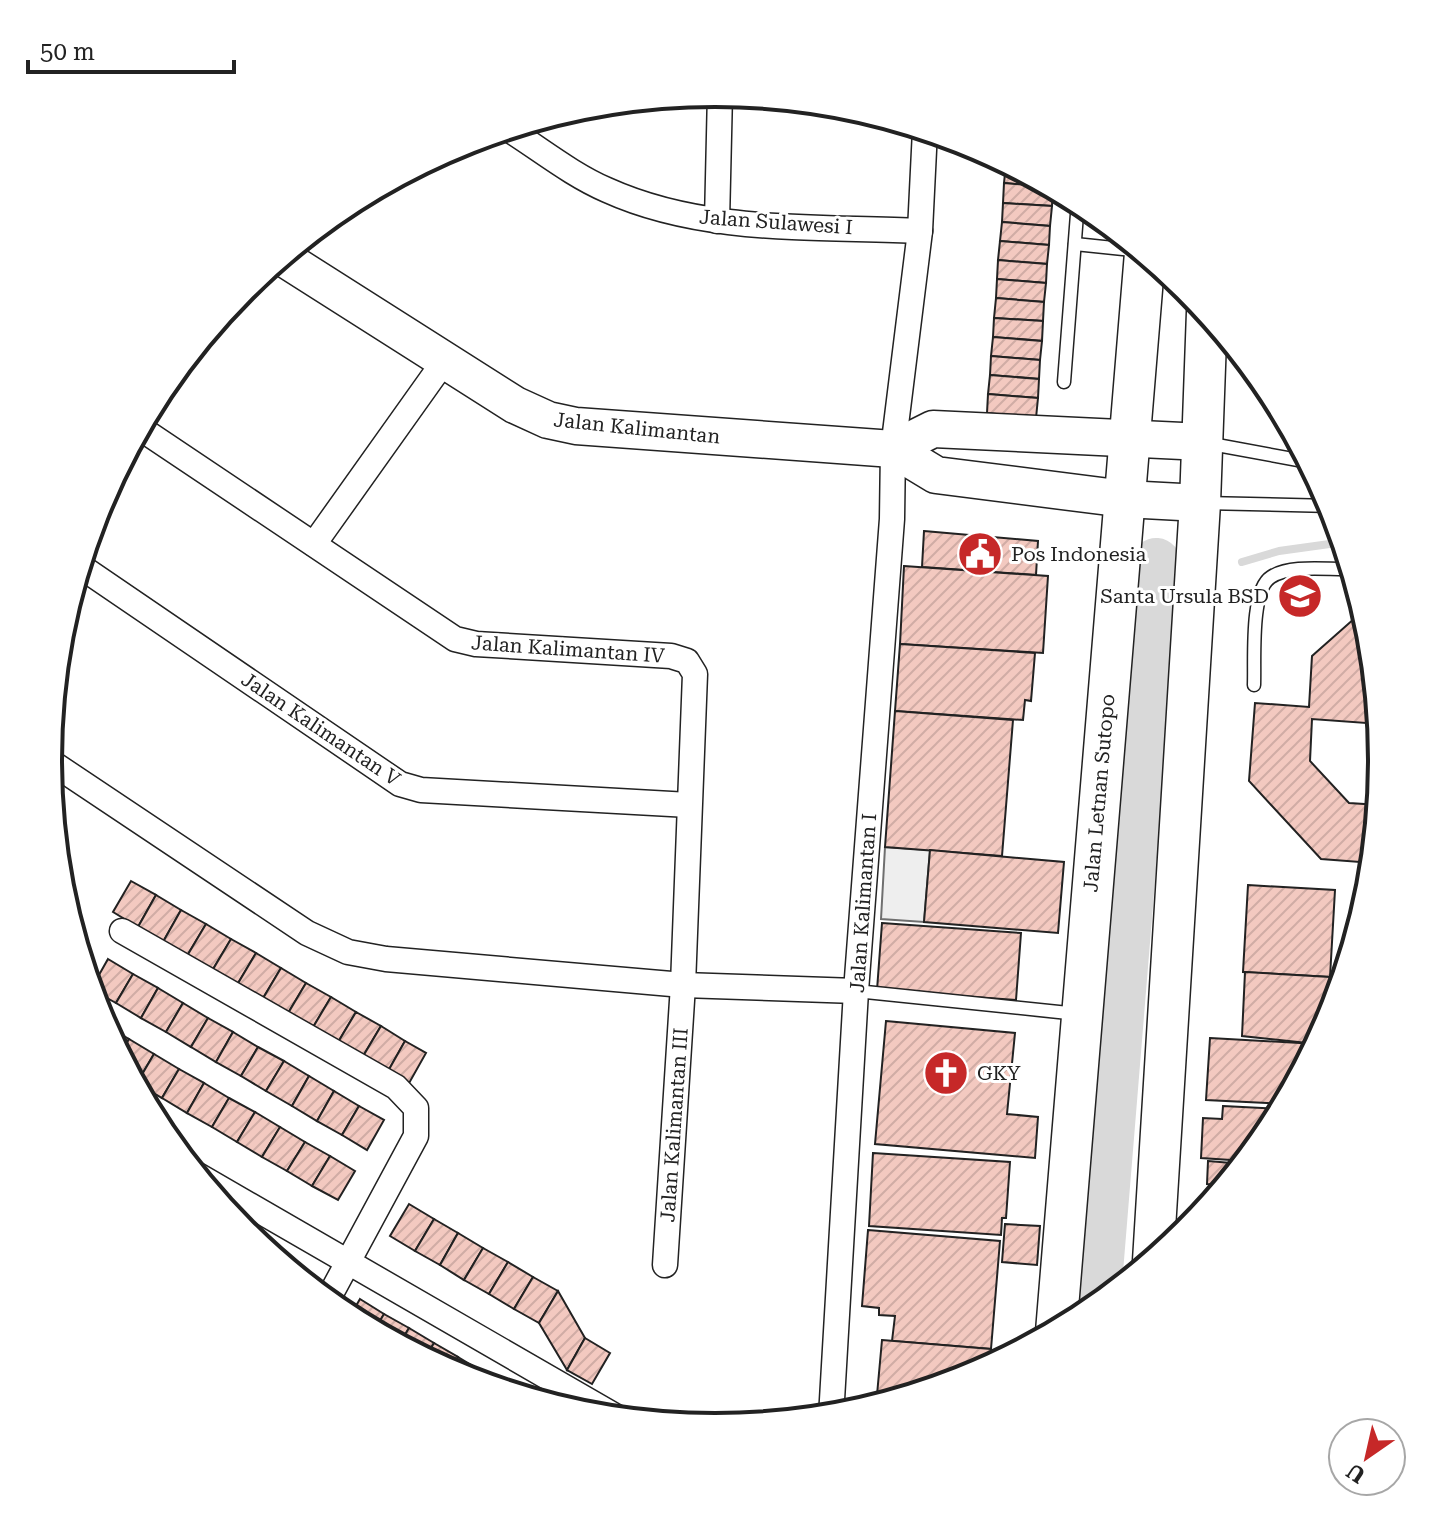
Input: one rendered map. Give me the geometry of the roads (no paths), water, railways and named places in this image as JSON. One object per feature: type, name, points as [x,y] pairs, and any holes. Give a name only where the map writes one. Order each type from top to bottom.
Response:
[{"type":"main road","name":"Jalan Letnan Sutopo","points":[[1057,1317],[1142,266]]},
{"type":"main road","points":[[1154,1245],[1200,503],[1206,329]]},
{"type":"street","points":[[717,221],[720,107]]},
{"type":"street","name":"Jalan Sulawesi I","points":[[521,137],[603,189],[648,206],[717,221],[920,231]]},
{"type":"street","name":"Jalan Kalimantan I","points":[[832,1403],[856,991],[892,519],[893,449],[920,231],[924,142]]},
{"type":"street","name":"Jalan Kalimantan","points":[[292,263],[515,405],[548,420],[576,426],[893,449],[936,475],[1125,499],[1200,503]]},
{"type":"street","points":[[314,544],[445,360]]},
{"type":"street","points":[[893,449],[933,429],[1203,442]]},
{"type":"street","name":"Jalan Kalimantan IV","points":[[150,434],[466,643],[671,656],[687,661],[695,674],[683,985]]},
{"type":"street","name":"Jalan Kalimantan V","points":[[90,573],[400,784],[421,790],[689,805]]},
{"type":"street","points":[[62,769],[307,933],[348,952],[386,959],[683,985],[856,991]]},
{"type":"street","points":[[122,931],[396,1087],[416,1108],[416,1136],[333,1290]]},
{"type":"street","name":"Jalan Kalimantan III","points":[[665,1265],[683,985]]},
{"type":"street","points":[[223,1190],[589,1401]]},
{"type":"lane","points":[[1064,382],[1077,216]]},
{"type":"lane","points":[[1075,244],[1122,250]]},
{"type":"lane","points":[[1203,442],[1295,459]]},
{"type":"lane","points":[[1200,503],[1317,506]]},
{"type":"lane","points":[[1254,685],[1258,591],[1270,577],[1287,571],[1340,569]]},
{"type":"lane","points":[[856,991],[1081,1014]]},
{"type":"waterway","points":[[1242,562],[1279,551],[1332,544]]},
{"type":"waterway","points":[[1096,1291],[1156,563]]},
{"type":"place","name":"Pos Indonesia","points":[[980,554]]},
{"type":"place","name":"Santa Ursula BSD","points":[[1300,596]]},
{"type":"place","name":"GKY","points":[[946,1073]]}]
